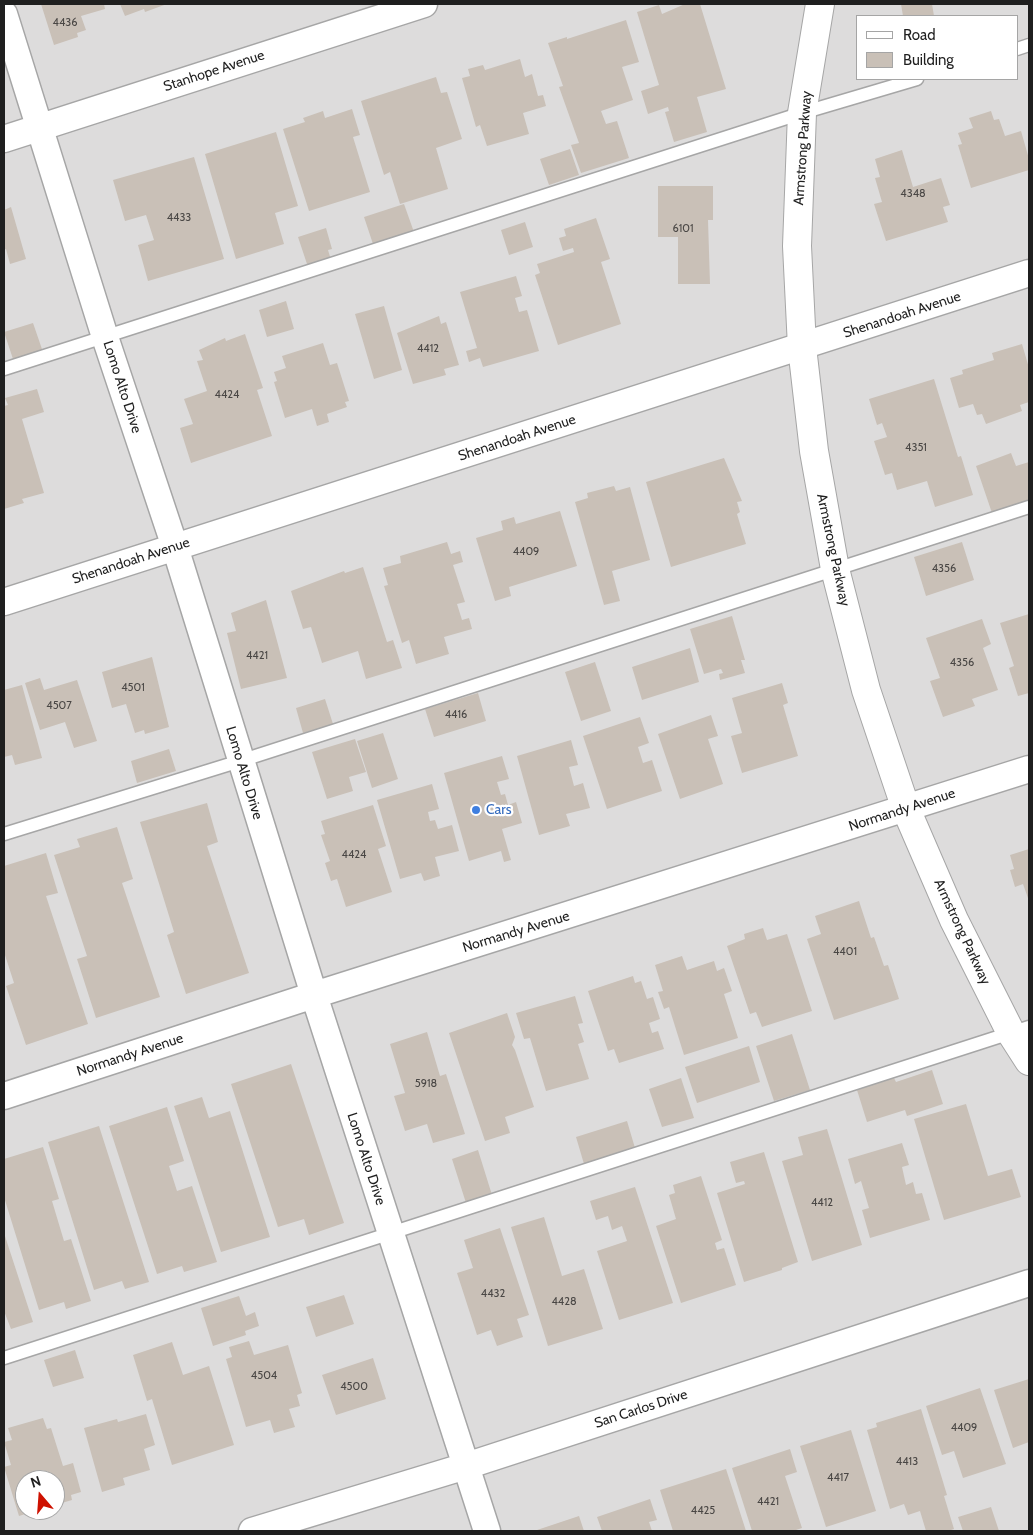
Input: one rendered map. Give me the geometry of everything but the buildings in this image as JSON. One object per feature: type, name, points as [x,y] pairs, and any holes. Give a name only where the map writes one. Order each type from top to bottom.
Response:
[{"type":"street","name":"Stanhope Avenue","points":[[4,139],[424,4]]},
{"type":"street","name":"Armstrong Parkway","points":[[820,4],[802,113],[797,246],[802,347],[814,451],[835,569],[866,690],[906,809],[954,920],[1020,1030],[1029,1061]]},
{"type":"street","name":"Lomo Alto Drive","points":[[4,14],[105,337],[175,547],[314,995],[487,1531]]},
{"type":"street","name":"Shenandoah Avenue","points":[[4,602],[1029,274]]},
{"type":"street","name":"Normandy Avenue","points":[[4,1096],[314,995],[1029,769]]},
{"type":"street","name":"San Carlos Drive","points":[[252,1531],[466,1466],[1029,1283]]},
{"type":"lane","points":[[4,370],[802,113],[914,80]]},
{"type":"lane","points":[[4,834],[240,761],[1029,507]]},
{"type":"lane","points":[[4,1358],[1020,1030]]},
{"type":"shaded area","points":[[4,4],[1029,4],[1029,1531],[4,1531]]},
{"type":"place","name":"Cars","points":[[476,810]]}]
